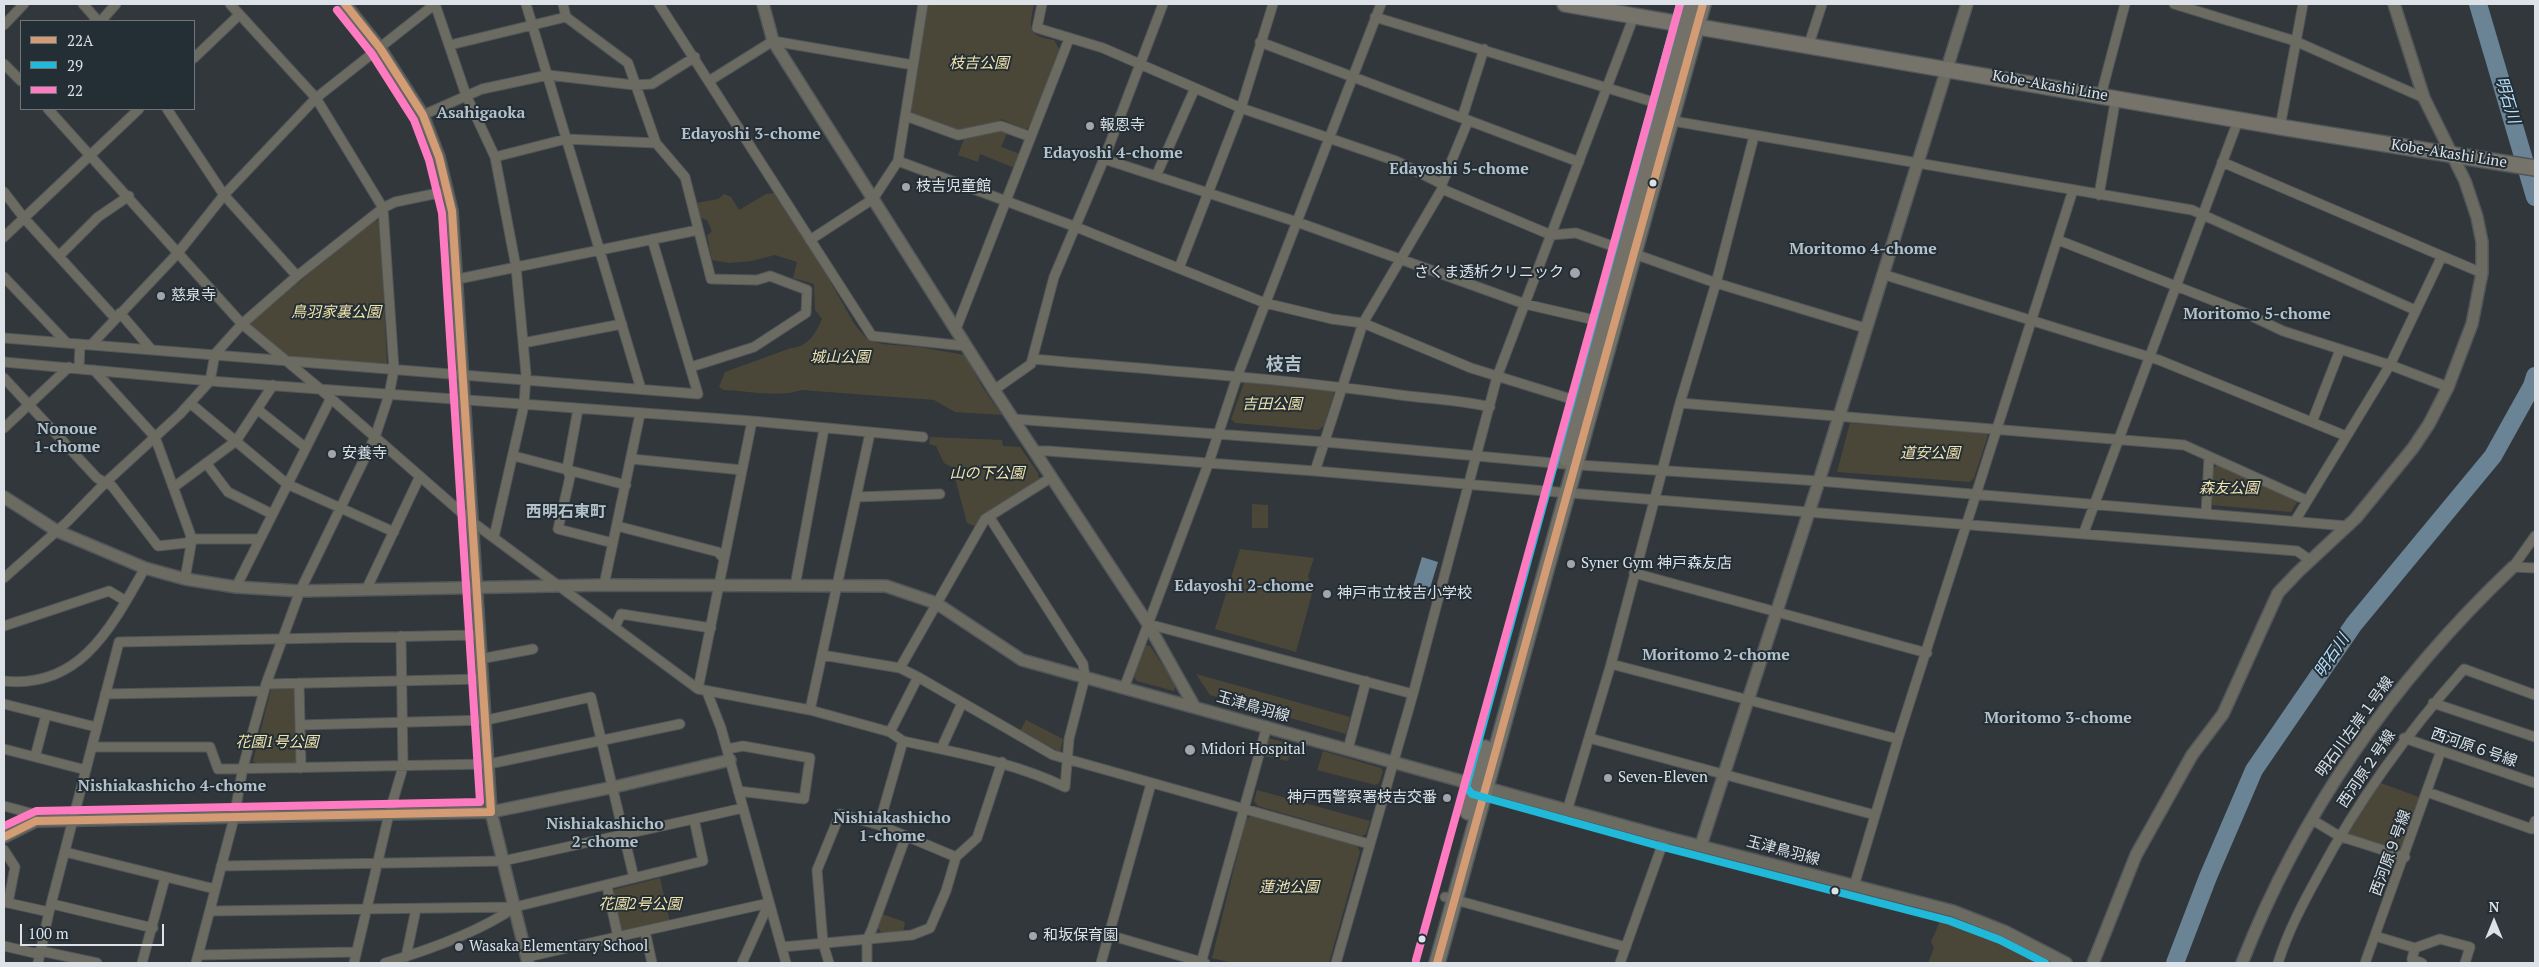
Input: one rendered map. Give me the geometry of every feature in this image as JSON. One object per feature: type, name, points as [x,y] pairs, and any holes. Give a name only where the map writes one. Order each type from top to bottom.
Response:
[{"type":"highway","points":[[1690,4],[1690,26]]},
{"type":"highway","points":[[1426,963],[1449,898],[1570,464],[1664,114],[1690,26],[1703,4]]},
{"type":"highway","points":[[1586,404],[1603,322],[1628,252]]},
{"type":"highway","points":[[1437,963],[1449,898]]},
{"type":"main road","name":"Kobe-Akashi Line","points":[[1564,4],[1809,44],[2239,118],[2280,127],[2535,168]]},
{"type":"street","points":[[4,25],[24,4]]},
{"type":"street","points":[[84,4],[99,20]]},
{"type":"street","points":[[101,20],[116,4]]},
{"type":"street","points":[[230,4],[316,98],[383,208],[394,369],[390,395],[375,437],[300,591],[265,687],[243,767],[234,818],[197,959],[356,952]]},
{"type":"street","points":[[345,4],[380,48],[423,114],[439,157],[452,211],[458,279],[478,635],[487,720],[491,812],[528,960],[618,937],[769,904]]},
{"type":"street","points":[[92,345],[177,254],[224,195],[316,98],[435,4],[466,95],[495,157],[516,268],[523,343],[524,406],[494,537]]},
{"type":"street","points":[[526,4],[641,389]]},
{"type":"street","points":[[563,4],[566,17],[628,63],[634,85],[656,143],[684,177],[711,279],[757,280],[770,276],[807,290],[806,313],[754,347],[691,367]]},
{"type":"street","points":[[659,4],[695,57],[872,336],[966,346]]},
{"type":"street","points":[[763,4],[773,41],[994,390],[1148,624],[1194,706]]},
{"type":"street","points":[[810,240],[873,199],[898,161],[923,4]]},
{"type":"street","points":[[1042,4],[1037,28],[1103,48],[1241,108],[1396,161],[1442,187],[1551,235],[1576,234],[1716,283],[1865,328]]},
{"type":"street","points":[[994,390],[1031,364],[1054,277],[1104,160],[1138,63],[1162,4]]},
{"type":"street","points":[[1180,268],[1241,108],[1273,4]]},
{"type":"street","points":[[1124,688],[1209,462],[1237,377],[1351,77],[1381,4]]},
{"type":"street","points":[[1809,44],[1822,4]]},
{"type":"street","points":[[1701,845],[1818,481],[1967,4]]},
{"type":"street","points":[[2099,195],[2109,96],[2126,4]]},
{"type":"street","points":[[2174,4],[2295,42],[2424,98]]},
{"type":"street","points":[[2280,127],[2303,4]]},
{"type":"street","points":[[2094,963],[2136,855],[2192,755],[2222,714],[2278,593],[2347,526],[2412,448],[2429,424],[2448,387],[2472,324],[2482,273],[2482,242],[2477,217],[2465,181],[2424,98],[2394,4]]},
{"type":"street","points":[[195,57],[240,15]]},
{"type":"street","points":[[1336,963],[1413,694],[1498,377],[1634,16]]},
{"type":"street","points":[[450,45],[566,17]]},
{"type":"street","points":[[1375,17],[1606,87],[1664,114],[1754,136],[2192,210],[2415,310]]},
{"type":"street","points":[[956,329],[1069,39]]},
{"type":"street","points":[[710,81],[773,41],[914,65]]},
{"type":"street","points":[[1260,42],[1580,162]]},
{"type":"street","points":[[1315,470],[1363,323],[1402,259],[1442,187],[1465,120],[1484,49]]},
{"type":"street","points":[[423,114],[482,89],[548,75],[634,85],[652,84],[695,57]]},
{"type":"street","points":[[4,64],[20,80]]},
{"type":"street","points":[[1156,176],[1195,88]]},
{"type":"street","points":[[49,110],[129,196],[177,254],[242,324],[331,398],[471,521],[703,690],[810,710],[890,732],[903,742],[1002,762],[1037,774],[1065,787],[1069,739],[1085,677],[1083,664],[990,518]]},
{"type":"street","points":[[4,237],[138,110]]},
{"type":"street","points":[[167,110],[224,195],[296,276]]},
{"type":"street","points":[[906,116],[958,135],[1001,126],[1031,137]]},
{"type":"street","points":[[2084,532],[2239,118]]},
{"type":"street","points":[[1567,810],[1611,664],[1680,403],[1716,283],[1754,136]]},
{"type":"street","points":[[495,157],[566,139],[656,143]]},
{"type":"street","points":[[1104,160],[1297,222],[1525,304],[1603,322]]},
{"type":"street","points":[[898,161],[1076,227],[1265,303],[1332,319],[1363,323],[1471,368],[1586,404]]},
{"type":"street","points":[[2222,162],[2482,273]]},
{"type":"street","points":[[1854,886],[1898,739],[2074,190]]},
{"type":"street","points":[[4,578],[57,531],[190,403],[210,380],[216,354],[242,324],[296,276],[383,208],[395,202],[448,191]]},
{"type":"street","points":[[4,192],[24,218],[59,256],[151,349]]},
{"type":"street","points":[[59,256],[98,217],[129,196]]},
{"type":"street","points":[[458,279],[698,230]]},
{"type":"street","points":[[4,338],[698,394],[652,239]]},
{"type":"street","points":[[2058,240],[2245,313],[2283,331],[2390,365],[2448,387]]},
{"type":"street","points":[[2295,521],[2306,500],[2390,365],[2442,256]]},
{"type":"street","points":[[1882,274],[2159,360],[2346,436]]},
{"type":"street","points":[[4,277],[66,342]]},
{"type":"street","points":[[523,343],[622,324]]},
{"type":"street","points":[[4,428],[74,368],[80,344]]},
{"type":"street","points":[[2312,422],[2340,350]]},
{"type":"street","points":[[1033,359],[1343,387],[1404,396],[1458,400],[1490,407]]},
{"type":"street","points":[[4,362],[524,406],[752,421],[923,437]]},
{"type":"street","points":[[94,370],[155,437],[192,539],[185,579]]},
{"type":"street","points":[[4,378],[105,483],[112,486],[158,546],[186,543],[192,539],[260,539]]},
{"type":"street","points":[[174,487],[236,441],[272,385]]},
{"type":"street","points":[[236,587],[331,398]]},
{"type":"street","points":[[190,403],[288,484],[394,532]]},
{"type":"street","points":[[1680,403],[2184,445],[2306,500]]},
{"type":"street","points":[[256,409],[306,448]]},
{"type":"street","points":[[578,409],[567,470],[570,477],[558,529],[613,543]]},
{"type":"street","points":[[604,585],[640,414]]},
{"type":"street","points":[[1013,419],[1324,442],[1662,472],[1818,481],[2347,526]]},
{"type":"street","points":[[752,421],[711,628],[703,690],[728,754],[786,963]]},
{"type":"street","points":[[795,586],[824,429]]},
{"type":"street","points":[[810,710],[870,433]]},
{"type":"street","points":[[1035,452],[1048,450],[1315,470],[1562,493],[2084,532],[2297,551],[2310,560]]},
{"type":"street","points":[[514,456],[626,484]]},
{"type":"street","points":[[2206,514],[2209,457]]},
{"type":"street","points":[[632,459],[742,470]]},
{"type":"street","points":[[206,463],[228,492],[272,514]]},
{"type":"street","points":[[366,590],[420,476]]},
{"type":"street","points":[[900,668],[985,520],[1052,477]]},
{"type":"street","points":[[856,497],[940,494]]},
{"type":"street","name":"玉津鳥羽線","points":[[4,497],[57,531],[145,568],[185,579],[236,587],[300,591],[604,585],[886,586],[936,603],[1022,660],[1665,837],[1953,911],[1978,920],[2066,963]]},
{"type":"street","points":[[617,526],[718,552],[724,559]]},
{"type":"street","name":"明石川左岸１号線","points":[[2242,963],[2260,918],[2311,820],[2368,732],[2423,660],[2512,567],[2535,536]]},
{"type":"street","points":[[2512,567],[2535,568]]},
{"type":"street","points":[[4,680],[37,682],[57,675],[96,645],[126,601],[145,568]]},
{"type":"street","points":[[1634,573],[1926,652]]},
{"type":"street","points":[[4,626],[110,591],[126,601]]},
{"type":"street","points":[[615,627],[621,614],[711,628]]},
{"type":"street","points":[[1148,624],[1413,694]]},
{"type":"street","points":[[38,963],[50,908],[119,642],[478,635]]},
{"type":"street","points":[[354,963],[389,814],[403,767],[404,723],[401,636]]},
{"type":"street","points":[[480,659],[533,649]]},
{"type":"street","points":[[822,655],[900,668],[918,676],[1053,755],[1369,844]]},
{"type":"street","points":[[1611,664],[1898,739]]},
{"type":"street","name":"西河原２号線","points":[[2278,963],[2287,934],[2339,836],[2373,782],[2404,738],[2464,669],[2535,695]]},
{"type":"street","points":[[890,732],[918,676]]},
{"type":"street","points":[[105,694],[265,687],[299,683],[482,679]]},
{"type":"street","points":[[1348,749],[1366,682]]},
{"type":"street","points":[[299,683],[301,768]]},
{"type":"street","points":[[300,725],[487,720],[592,697],[634,878]]},
{"type":"street","points":[[941,749],[962,703]]},
{"type":"street","points":[[2433,703],[2535,737]]},
{"type":"street","points":[[4,704],[96,727]]},
{"type":"street","points":[[35,757],[46,715]]},
{"type":"street","points":[[92,747],[210,747],[218,769],[243,767],[403,767],[488,764],[680,724]]},
{"type":"street","points":[[1109,935],[1203,963],[1242,809],[1267,726]]},
{"type":"street","points":[[1589,738],[1875,816]]},
{"type":"street","name":"西河原６号線","points":[[2404,738],[2535,784]]},
{"type":"street","points":[[879,825],[903,742]]},
{"type":"street","points":[[4,836],[36,821],[491,812],[614,787],[728,754],[743,746],[810,758],[804,799],[738,791]]},
{"type":"street","points":[[4,749],[86,770]]},
{"type":"street","name":"西河原９号線","points":[[2365,963],[2405,857],[2441,751]]},
{"type":"street","points":[[782,947],[912,935],[930,928],[946,891],[956,857],[977,838],[1002,762]]},
{"type":"street","points":[[1101,963],[1151,784]]},
{"type":"street","points":[[2428,792],[2532,830],[2535,821]]},
{"type":"street","points":[[4,806],[30,813],[36,821]]},
{"type":"street","points":[[221,866],[503,861],[625,836],[742,808]]},
{"type":"street","points":[[829,963],[823,943],[818,870],[840,814],[879,825],[956,857]]},
{"type":"street","points":[[210,911],[515,907],[703,861],[694,819]]},
{"type":"street","points":[[2311,820],[2339,836],[2405,857]]},
{"type":"street","points":[[867,963],[866,940],[906,836]]},
{"type":"street","points":[[1620,963],[1665,837]]},
{"type":"street","points":[[4,850],[16,867],[6,902],[50,908],[153,928]]},
{"type":"street","points":[[65,852],[214,890]]},
{"type":"street","points":[[142,963],[165,878]]},
{"type":"street","points":[[607,886],[618,937]]},
{"type":"street","points":[[1449,898],[1626,947]]},
{"type":"street","points":[[742,963],[769,904]]},
{"type":"street","points":[[385,963],[406,957],[500,918],[515,907]]},
{"type":"street","points":[[406,957],[416,909]]},
{"type":"street","points":[[645,931],[652,963]]},
{"type":"street","points":[[2375,936],[2415,948],[2440,940],[2470,947],[2465,963]]},
{"type":"street","points":[[4,946],[34,954],[40,951],[98,963]]},
{"type":"street","points":[[2415,948],[2412,959],[2422,963]]},
{"type":"green space","name":"枝吉公園","points":[[928,4],[1034,4],[1031,19],[1032,30],[1039,36],[1054,40],[1060,51],[1032,123],[1026,130],[1001,119],[997,127],[1008,131],[1001,147],[1020,154],[1015,168],[980,154],[978,162],[958,155],[966,134],[914,114],[910,109]]},
{"type":"green space","name":"城山公園","points":[[774,193],[801,230],[855,325],[868,340],[882,344],[919,347],[965,355],[983,388],[1002,415],[955,412],[934,400],[802,390],[783,394],[764,393],[724,390],[719,387],[725,372],[807,342],[822,319],[815,310],[814,284],[793,278],[797,262],[775,255],[751,261],[729,263],[712,260],[707,236],[712,231],[707,220],[701,218],[696,203],[718,199],[724,194],[731,197],[739,210],[766,194]]},
{"type":"green space","name":"鳥羽家裏公園","points":[[373,220],[380,221],[387,364],[289,357],[249,324]]},
{"type":"green space","name":"吉田公園","points":[[1248,381],[1331,388],[1334,393],[1324,426],[1318,430],[1235,423],[1231,419],[1244,383]]},
{"type":"green space","name":"道安公園","points":[[1850,423],[1983,432],[1988,435],[1974,478],[1970,482],[1837,472]]},
{"type":"green space","name":"山の下公園","points":[[930,437],[1002,440],[1003,446],[1020,447],[1038,473],[1040,480],[992,512],[984,513],[977,527],[967,523],[952,467],[944,463],[936,446],[929,444]]},
{"type":"green space","name":"森友公園","points":[[2219,464],[2297,502],[2291,512],[2211,505],[2213,468]]},
{"type":"green space","points":[[1252,504],[1268,505],[1268,528],[1252,528]]},
{"type":"green space","points":[[1240,549],[1314,558],[1308,576],[1313,590],[1296,652],[1215,629]]},
{"type":"green space","points":[[1144,645],[1150,646],[1176,685],[1174,691],[1137,681],[1134,677]]},
{"type":"green space","points":[[1196,674],[1350,717],[1346,734],[1210,695]]},
{"type":"green space","name":"花園1号公園","points":[[296,687],[296,764],[258,764],[253,761],[271,689]]},
{"type":"green space","points":[[1026,720],[1063,739],[1060,752],[1020,731]]},
{"type":"green space","points":[[1268,738],[1292,744],[1288,761],[1264,756]]},
{"type":"green space","points":[[1323,751],[1381,768],[1383,772],[1379,783],[1375,785],[1317,770]]},
{"type":"green space","points":[[2378,782],[2419,797],[2401,849],[2397,850],[2350,836],[2348,831]]},
{"type":"green space","points":[[1257,790],[1370,821],[1366,834],[1362,836],[1258,806],[1254,801]]},
{"type":"green space","name":"蓮池公園","points":[[1253,815],[1357,845],[1360,852],[1329,963],[1232,963],[1212,958],[1246,819]]},
{"type":"green space","name":"花園2号公園","points":[[660,878],[670,922],[621,932],[612,890]]},
{"type":"green space","points":[[882,914],[905,922],[903,932],[881,932],[877,927]]},
{"type":"green space","points":[[1940,921],[2002,943],[2038,963],[1928,963],[1934,948],[1931,942]]},
{"type":"water","points":[[1422,557],[1438,562],[1427,598],[1411,593]]},
{"type":"waterway","name":"明石川","points":[[2478,4],[2535,197]]},
{"type":"waterway","name":"明石川","points":[[2175,963],[2208,877],[2254,770],[2354,624],[2493,456],[2532,386],[2535,376]]},
{"type":"transit line","name":"22A","points":[[4,837],[36,821],[491,812],[452,211],[439,157],[423,115],[380,48],[345,4]]},
{"type":"transit line","name":"29","points":[[1680,4],[1466,787],[1472,794],[1663,847],[1950,921],[2000,940],[2045,963]]},
{"type":"transit line","name":"22","points":[[1416,960],[1680,4]]},
{"type":"transit line","name":"22A","points":[[1437,963],[1703,4]]},
{"type":"transit line","name":"22","points":[[4,826],[36,811],[480,802],[442,213],[429,160],[414,120],[372,54],[337,10]]},
{"type":"place","name":"報恩寺","points":[[1090,126]]},
{"type":"place","name":"枝吉児童館","points":[[906,187]]},
{"type":"place","name":"さくま透析クリニック","points":[[1575,273]]},
{"type":"place","name":"慈泉寺","points":[[161,296]]},
{"type":"place","name":"安養寺","points":[[332,454]]},
{"type":"place","name":"Syner Gym 神戸森友店","points":[[1571,564]]},
{"type":"place","name":"神戸市立枝吉小学校","points":[[1327,594]]},
{"type":"place","name":"Midori Hospital","points":[[1190,750]]},
{"type":"place","name":"Seven-Eleven","points":[[1608,778]]},
{"type":"place","name":"神戸西警察署枝吉交番","points":[[1447,798]]},
{"type":"place","name":"和坂保育園","points":[[1033,936]]},
{"type":"place","name":"Wasaka Elementary School","points":[[459,947]]},
{"type":"district","name":"Asahigaoka","points":[[481,113]]},
{"type":"district","name":"Edayoshi 3-chome","points":[[751,134]]},
{"type":"district","name":"Edayoshi 4-chome","points":[[1113,153]]},
{"type":"district","name":"Edayoshi 5-chome","points":[[1459,169]]},
{"type":"district","name":"Moritomo 4-chome","points":[[1863,249]]},
{"type":"district","name":"Moritomo 5-chome","points":[[2257,314]]},
{"type":"district","name":"枝吉","points":[[1284,365]]},
{"type":"district","name":"Nonoue 1-chome","points":[[67,438]]},
{"type":"district","name":"西明石東町","points":[[566,512]]},
{"type":"district","name":"Edayoshi 2-chome","points":[[1244,586]]},
{"type":"district","name":"Moritomo 2-chome","points":[[1716,655]]},
{"type":"district","name":"Moritomo 3-chome","points":[[2058,718]]},
{"type":"district","name":"Nishiakashicho 4-chome","points":[[172,786]]},
{"type":"district","name":"Nishiakashicho 1-chome","points":[[892,827]]},
{"type":"district","name":"Nishiakashicho 2-chome","points":[[605,833]]}]
